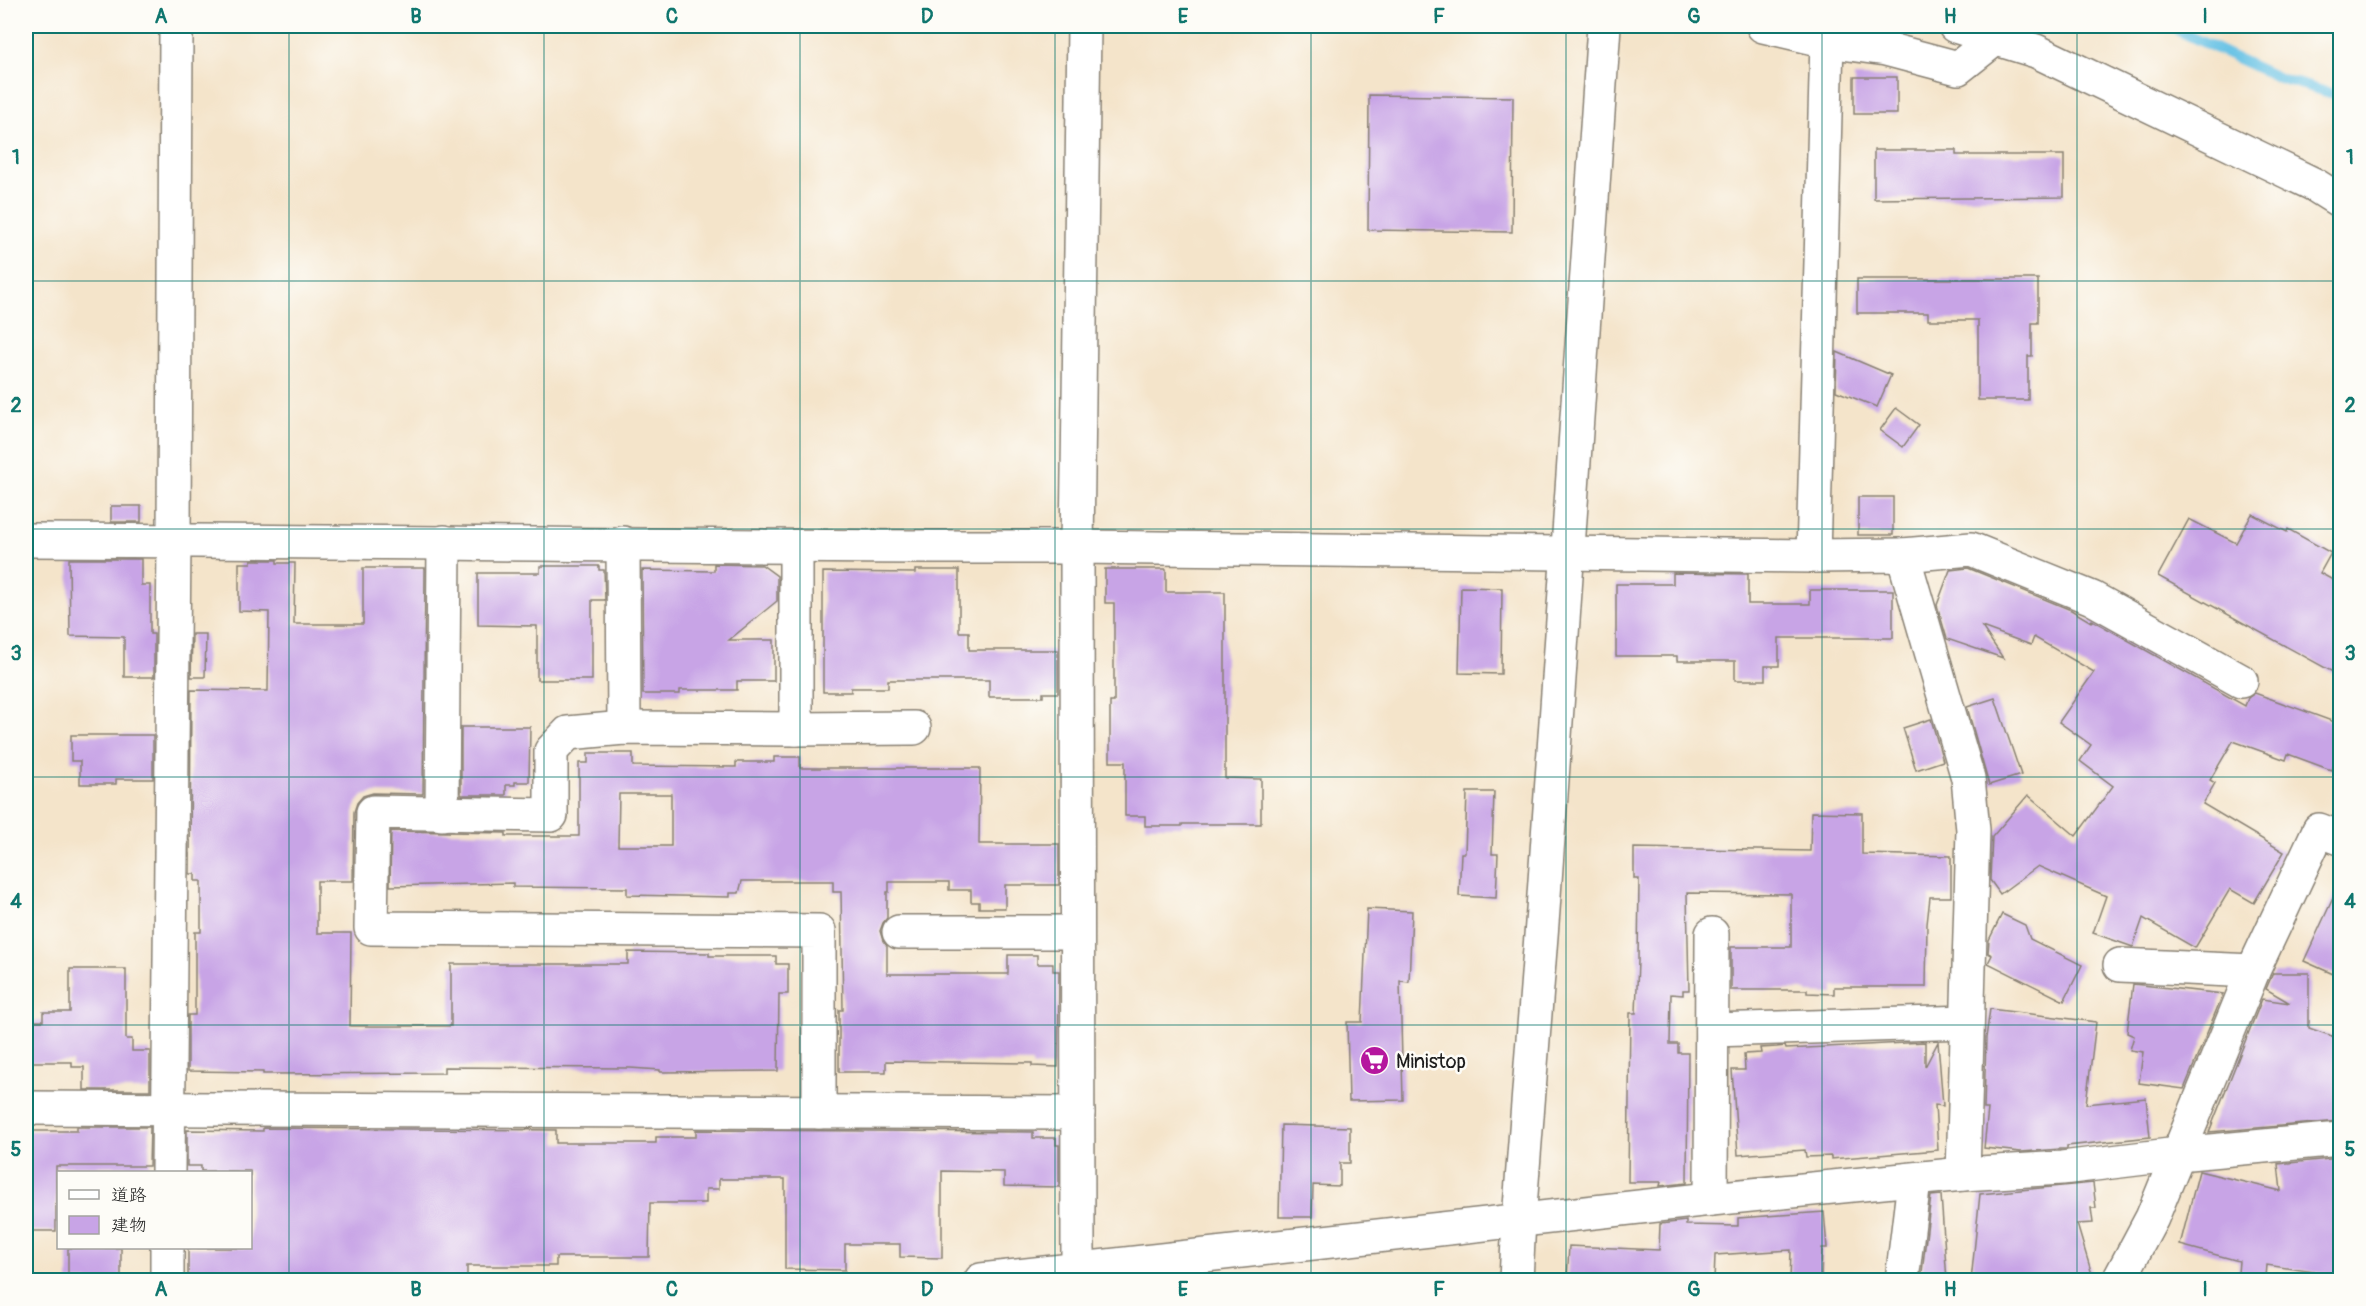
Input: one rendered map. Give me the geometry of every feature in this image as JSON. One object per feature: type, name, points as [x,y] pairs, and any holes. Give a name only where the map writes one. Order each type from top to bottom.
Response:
[{"type":"street","points":[[168,1171],[176,26]]},
{"type":"street","points":[[1084,26],[1077,547],[1078,1113],[1095,1273]]},
{"type":"street","points":[[1516,1281],[1604,26]]},
{"type":"street","points":[[1763,26],[1827,41],[1886,49],[1958,68],[1996,38]]},
{"type":"street","points":[[1955,26],[2036,51],[2313,184],[2340,201]]},
{"type":"street","points":[[1813,556],[1819,412],[1827,41]]},
{"type":"street","points":[[26,540],[623,543],[796,548],[1077,547],[1813,556],[1903,555],[1971,549],[2092,598],[2241,681]]},
{"type":"street","points":[[442,813],[444,542]]},
{"type":"street","points":[[623,543],[624,728]]},
{"type":"street","points":[[796,548],[796,729]]},
{"type":"street","points":[[1903,555],[1968,778],[1973,830],[1963,1174]]},
{"type":"street","points":[[819,1112],[819,931],[371,928],[373,812],[551,815],[551,751],[568,733],[624,728],[914,728]]},
{"type":"street","points":[[2119,1281],[2152,1218],[2253,971],[2319,830],[2340,838]]},
{"type":"street","points":[[899,932],[1077,932]]},
{"type":"street","points":[[1711,1199],[1712,934]]},
{"type":"street","points":[[2120,965],[2253,971]]},
{"type":"street","points":[[1712,1030],[1967,1022]]},
{"type":"street","points":[[26,1108],[1078,1113]]},
{"type":"street","points":[[981,1281],[1095,1273],[1519,1220],[1711,1199],[1914,1181],[1963,1174],[2062,1168],[2178,1154],[2340,1139]]},
{"type":"street","points":[[1902,1281],[1914,1181]]},
{"type":"street","points":[[167,1249],[167,1281]]},
{"type":"building","points":[[1854,77],[1897,77],[1897,114],[1854,114]]},
{"type":"building","points":[[1369,95],[1513,97],[1512,232],[1368,230]]},
{"type":"building","points":[[1874,150],[1956,150],[1956,155],[2064,155],[2064,197],[1874,199]]},
{"type":"building","points":[[1857,279],[2038,279],[2038,323],[2032,323],[2032,356],[2028,356],[2028,400],[1978,400],[1978,320],[1928,320],[1928,313],[1857,313]]},
{"type":"building","points":[[1837,352],[1891,375],[1877,407],[1836,391]]},
{"type":"building","points":[[1896,408],[1919,425],[1903,447],[1880,430]]},
{"type":"building","points":[[1858,497],[1893,497],[1893,535],[1858,535]]},
{"type":"building","points":[[111,506],[141,506],[141,522],[111,522]]},
{"type":"building","points":[[2252,514],[2287,532],[2288,529],[2331,553],[2320,573],[2340,584],[2340,676],[2158,576],[2189,519],[2236,543]]},
{"type":"building","points":[[69,559],[141,559],[141,585],[150,585],[150,634],[154,634],[154,677],[124,677],[124,637],[70,636]]},
{"type":"building","points":[[251,560],[295,563],[294,624],[363,624],[363,568],[425,568],[423,794],[373,793],[363,796],[354,812],[353,881],[317,881],[317,933],[351,933],[350,1026],[451,1026],[451,964],[628,964],[628,952],[709,953],[709,956],[776,956],[776,964],[788,964],[788,994],[779,994],[778,1071],[660,1072],[660,1070],[630,1068],[444,1067],[444,1073],[263,1074],[263,1072],[188,1071],[188,1015],[195,1015],[195,932],[201,932],[201,881],[195,881],[195,874],[190,874],[191,690],[268,691],[269,612],[239,611],[239,563],[251,563]]},
{"type":"building","points":[[714,564],[762,565],[777,576],[777,601],[729,640],[774,640],[774,681],[737,681],[737,690],[680,690],[680,694],[643,694],[642,570],[714,571]]},
{"type":"building","points":[[540,566],[599,566],[599,570],[604,570],[605,600],[592,600],[592,680],[537,680],[537,626],[478,625],[478,573],[540,573]]},
{"type":"building","points":[[1968,568],[2071,610],[2091,622],[2092,620],[2245,706],[2248,698],[2255,693],[2340,724],[2340,745],[2331,770],[2288,754],[2286,760],[2233,741],[2210,780],[2215,783],[2203,804],[2284,852],[2254,903],[2230,889],[2195,948],[2143,918],[2133,947],[2093,933],[2106,896],[2038,866],[2000,894],[1990,880],[1992,837],[2028,795],[2076,836],[2113,786],[2080,761],[2091,745],[2059,722],[2094,672],[2034,637],[2031,645],[1982,627],[2003,658],[1947,639],[1937,605],[1950,570]]},
{"type":"building","points":[[1105,569],[1166,569],[1166,592],[1225,592],[1225,778],[1261,779],[1261,824],[1145,826],[1145,816],[1125,816],[1125,762],[1110,762],[1110,702],[1114,702],[1114,603],[1105,603]]},
{"type":"building","points":[[915,570],[959,570],[959,632],[969,632],[969,650],[1058,650],[1058,693],[1043,693],[1043,697],[989,697],[989,680],[888,680],[888,688],[851,688],[851,692],[823,692],[823,572],[915,573]]},
{"type":"building","points":[[1673,573],[1748,574],[1748,604],[1810,604],[1810,590],[1893,590],[1893,638],[1779,638],[1779,666],[1765,666],[1765,680],[1735,680],[1735,661],[1677,661],[1677,656],[1616,656],[1616,584],[1673,584]]},
{"type":"building","points":[[1461,587],[1502,588],[1501,674],[1459,673]]},
{"type":"building","points":[[192,634],[206,634],[205,677],[191,677]]},
{"type":"building","points":[[1995,698],[2021,775],[1989,785],[1967,707]]},
{"type":"building","points":[[1931,719],[1943,761],[1916,770],[1903,728]]},
{"type":"building","points":[[461,727],[530,727],[529,782],[515,782],[515,785],[506,785],[506,795],[461,795]]},
{"type":"building","points":[[71,735],[153,735],[153,779],[116,779],[116,784],[80,784],[80,761],[71,761]]},
{"type":"building","points":[[588,753],[633,753],[633,766],[736,767],[736,762],[774,762],[774,757],[800,757],[800,768],[980,768],[979,844],[1059,844],[1059,885],[1005,885],[1005,908],[979,908],[979,902],[971,902],[971,890],[949,890],[949,882],[889,882],[887,918],[880,931],[887,946],[887,974],[1008,974],[1008,955],[1037,955],[1037,964],[1053,964],[1053,971],[1059,971],[1058,1067],[1032,1066],[1032,1063],[886,1061],[886,1072],[839,1072],[839,1010],[843,1010],[841,892],[833,892],[833,881],[742,881],[739,893],[730,893],[730,897],[627,895],[627,888],[513,887],[513,883],[390,886],[391,831],[506,833],[506,836],[579,836],[579,763],[588,763]],"holes":[[[619,794],[671,794],[671,846],[618,846]]]},
{"type":"building","points":[[1467,792],[1494,792],[1492,854],[1498,854],[1496,898],[1459,896],[1461,853],[1465,853]]},
{"type":"building","points":[[1811,812],[1862,813],[1862,854],[1951,856],[1951,897],[1930,897],[1926,987],[1834,987],[1834,994],[1807,993],[1807,990],[1731,990],[1731,947],[1791,947],[1791,894],[1687,893],[1689,990],[1683,990],[1683,995],[1671,994],[1670,1044],[1678,1044],[1678,1053],[1688,1053],[1687,1183],[1660,1186],[1661,1182],[1628,1182],[1630,1013],[1636,1013],[1638,961],[1639,879],[1634,879],[1634,848],[1810,851]]},
{"type":"building","points":[[2340,883],[2340,977],[2304,961]]},
{"type":"building","points":[[1367,909],[1412,911],[1409,982],[1400,981],[1403,1100],[1349,1101],[1347,1022],[1362,1022]]},
{"type":"building","points":[[2002,914],[2025,925],[2030,939],[2082,965],[2064,1001],[1988,963],[1992,955],[1988,953],[1989,940]]},
{"type":"building","points":[[70,969],[126,969],[126,1039],[132,1039],[132,1051],[150,1051],[150,1090],[84,1090],[84,1067],[72,1067],[72,1062],[26,1062],[26,1021],[43,1021],[43,1012],[70,1012]]},
{"type":"building","points":[[2273,973],[2309,973],[2309,1028],[2340,1039],[2340,1121],[2209,1132],[2262,999],[2290,1003],[2266,989]]},
{"type":"building","points":[[2133,984],[2223,994],[2184,1089],[2139,1083],[2143,1052],[2130,1050],[2134,1036],[2127,1033]]},
{"type":"building","points":[[1990,1009],[2096,1022],[2086,1104],[2146,1098],[2150,1137],[2067,1146],[2067,1149],[2021,1152],[1984,1148],[1988,1109],[1984,1109],[1986,1038]]},
{"type":"building","points":[[1925,1042],[1925,1067],[1938,1042],[1943,1106],[1935,1105],[1938,1150],[1831,1159],[1831,1156],[1806,1157],[1805,1150],[1738,1155],[1732,1070],[1745,1070],[1744,1054],[1761,1053],[1760,1048],[1785,1046],[1786,1049]]},
{"type":"building","points":[[1281,1125],[1350,1127],[1350,1163],[1340,1163],[1340,1186],[1313,1185],[1312,1217],[1279,1217]]},
{"type":"building","points":[[77,1127],[150,1127],[149,1166],[56,1166],[56,1231],[26,1231],[26,1131],[77,1131]]},
{"type":"building","points":[[263,1128],[556,1130],[556,1143],[656,1143],[656,1137],[696,1137],[696,1130],[1033,1132],[1033,1138],[1056,1138],[1056,1145],[1059,1145],[1059,1187],[1004,1186],[1004,1172],[942,1171],[942,1258],[900,1257],[900,1244],[845,1244],[845,1270],[785,1269],[785,1179],[719,1179],[719,1189],[706,1189],[706,1203],[650,1203],[649,1257],[556,1257],[556,1266],[467,1266],[467,1281],[331,1281],[331,1277],[264,1277],[264,1281],[188,1281],[188,1249],[252,1249],[252,1171],[201,1171],[201,1166],[187,1166],[187,1130],[263,1131]]},
{"type":"building","points":[[2340,1158],[2340,1276],[2267,1265],[2266,1277],[2238,1273],[2239,1261],[2180,1245],[2199,1171],[2281,1191],[2278,1164]]},
{"type":"building","points":[[2093,1183],[2096,1208],[2091,1208],[2093,1223],[2077,1224],[2094,1281],[2046,1281],[2044,1275],[1971,1281],[1980,1194]]},
{"type":"building","points":[[1941,1195],[1947,1281],[1921,1281],[1931,1196]]},
{"type":"building","points":[[1824,1212],[1827,1248],[1822,1248],[1821,1281],[1790,1281],[1791,1250],[1715,1255],[1714,1281],[1567,1281],[1569,1246],[1659,1250],[1660,1224],[1686,1221],[1686,1225],[1738,1226],[1738,1218]]},
{"type":"building","points":[[68,1249],[121,1249],[121,1281],[68,1281]]},
{"type":"waterway","points":[[2168,26],[2279,78],[2340,96]]},
{"type":"place","name":"Ministop","points":[[1375,1061]]}]
